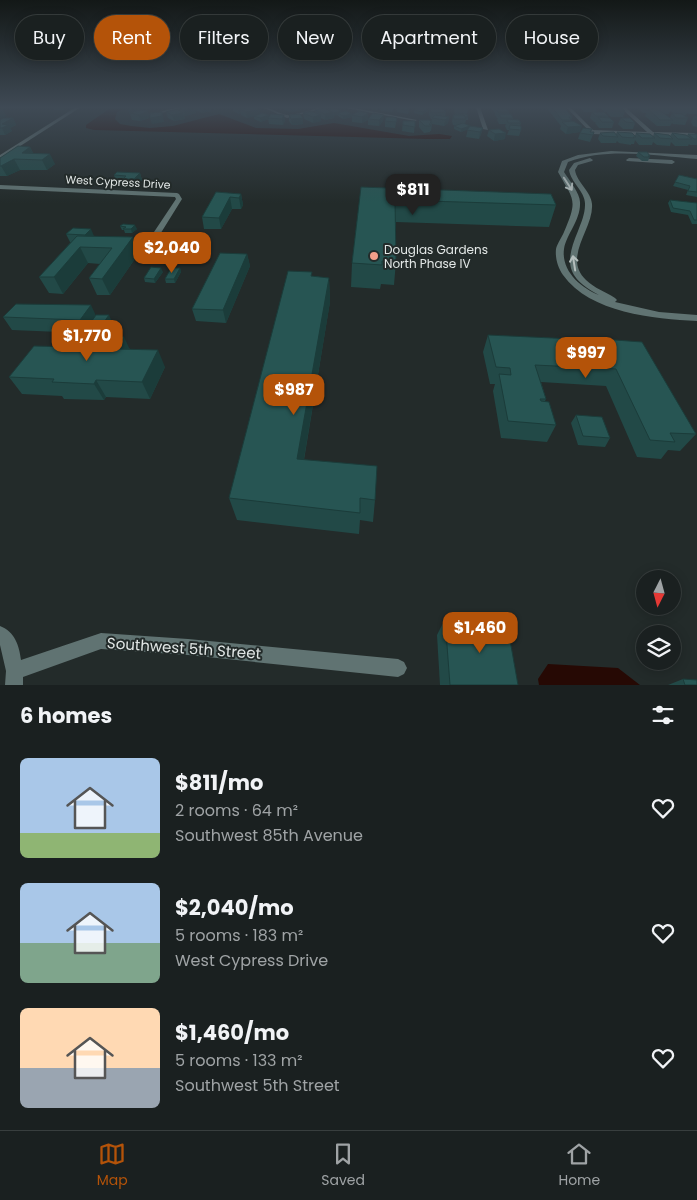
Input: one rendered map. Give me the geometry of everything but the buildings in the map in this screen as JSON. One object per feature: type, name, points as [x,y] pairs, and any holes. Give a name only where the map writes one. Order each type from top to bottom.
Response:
[{"type":"street","points":[[0,157],[28,139]]},
{"type":"street","points":[[622,154],[629,160]]},
{"type":"street","points":[[697,157],[622,154],[583,155],[565,161],[562,168],[563,177],[576,196],[576,208],[560,250],[559,258],[561,268],[597,299],[674,318],[697,318]]},
{"type":"street","points":[[656,155],[665,162]]},
{"type":"street","points":[[576,280],[573,253],[588,211],[587,196],[574,177],[572,170],[576,164],[586,161],[629,160],[697,162]]},
{"type":"street","points":[[562,168],[572,170]]},
{"type":"street","name":"West Cypress Drive","points":[[0,188],[177,195],[179,199],[150,244]]},
{"type":"street","points":[[576,208],[588,211]]},
{"type":"street","name":"Southwest 5th Street","points":[[0,634],[4,636],[10,647],[14,678],[102,641],[188,647],[398,668]]},
{"type":"shaded area","points":[[548,664],[618,668],[640,685],[539,685],[538,679]]},
{"type":"place","name":"Douglas Gardens North Phase IV","points":[[374,256]]}]
